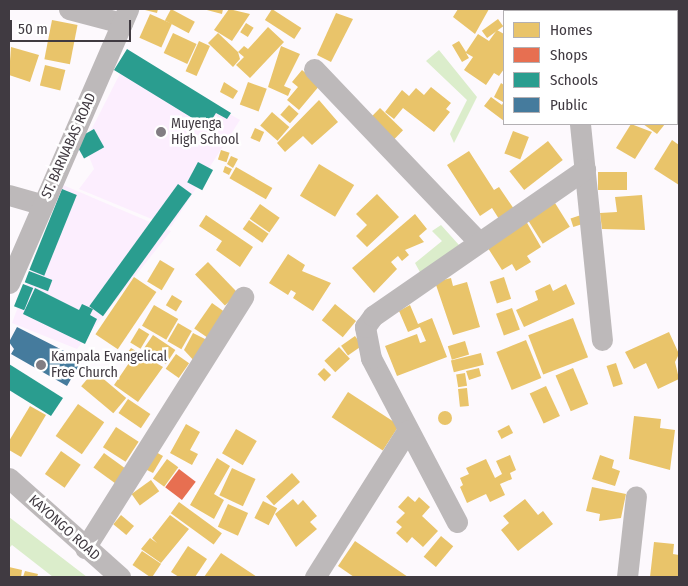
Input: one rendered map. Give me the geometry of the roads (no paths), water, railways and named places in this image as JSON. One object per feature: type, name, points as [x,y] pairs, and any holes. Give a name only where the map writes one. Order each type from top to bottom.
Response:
[{"type":"street","points":[[69,9],[125,16]]},
{"type":"street","name":"ST. BARNABAS ROAD","points":[[9,283],[125,16]]},
{"type":"street","points":[[314,69],[480,242]]},
{"type":"street","points":[[580,125],[602,340]]},
{"type":"street","points":[[457,522],[407,431],[365,344],[365,327],[373,316],[585,169]]},
{"type":"street","points":[[9,195],[43,205]]},
{"type":"street","points":[[85,548],[243,296]]},
{"type":"street","points":[[321,575],[407,431]]},
{"type":"street","name":"KAYONGO ROAD","points":[[9,478],[85,548],[120,577]]},
{"type":"street","points":[[628,577],[636,496]]},
{"type":"place","name":"Muyenga High School","points":[[161,132]]},
{"type":"place","name":"Kampala Evangelical Free Church","points":[[41,365]]}]
